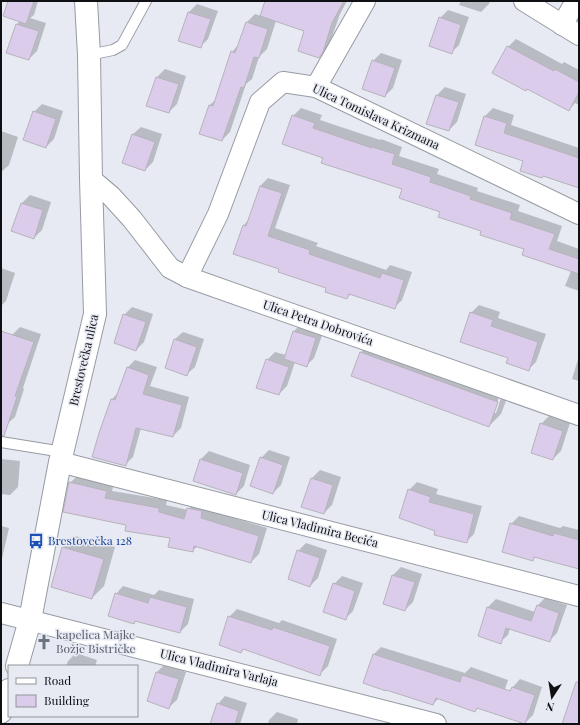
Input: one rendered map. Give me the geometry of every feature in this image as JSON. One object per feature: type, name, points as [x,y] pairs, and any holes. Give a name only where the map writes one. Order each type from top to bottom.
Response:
[{"type":"street","name":"Brestovečka ulica","points":[[17,665],[30,620],[62,457],[95,314],[89,55],[86,1]]},
{"type":"street","points":[[316,87],[365,1]]},
{"type":"street","points":[[524,1],[571,30],[576,1]]},
{"type":"street","name":"Ulica Tomislava Krizmana","points":[[187,277],[218,214],[260,102],[283,82],[316,87],[579,214]]},
{"type":"street","name":"Ulica Petra Dobrovića","points":[[91,179],[111,196],[132,219],[170,268],[187,277],[579,415]]},
{"type":"street","name":"Ulica Vladimira Becića","points":[[62,457],[579,596]]},
{"type":"street","name":"Ulica Vladimira Varlaja","points":[[1,613],[436,724]]},
{"type":"street","points":[[1,712],[8,693]]},
{"type":"lane","points":[[89,55],[113,50],[122,45],[146,1]]},
{"type":"lane","points":[[1,442],[62,457]]},
{"type":"building","points":[[8,1],[34,1],[26,24],[3,16]]},
{"type":"building","points":[[265,1],[344,1],[332,23],[323,52],[319,58],[298,51],[304,31],[260,16]]},
{"type":"building","points":[[188,12],[211,19],[201,48],[178,41]]},
{"type":"building","points":[[439,17],[461,25],[452,54],[429,46]]},
{"type":"building","points":[[246,22],[268,29],[259,58],[254,57],[244,88],[241,87],[222,141],[199,134],[209,105],[213,106],[231,51],[235,53]]},
{"type":"building","points":[[16,24],[39,31],[29,60],[6,53]]},
{"type":"building","points":[[507,46],[554,71],[555,69],[579,82],[579,92],[569,111],[492,73]]},
{"type":"building","points":[[372,60],[395,68],[385,97],[362,89]]},
{"type":"building","points":[[156,77],[179,84],[169,113],[146,106]]},
{"type":"building","points":[[436,95],[459,102],[449,131],[426,124]]},
{"type":"building","points":[[33,111],[56,119],[46,148],[23,140]]},
{"type":"building","points":[[292,115],[315,123],[313,128],[372,148],[395,154],[392,164],[431,177],[430,182],[471,196],[470,199],[512,213],[510,219],[555,234],[549,249],[579,259],[579,274],[522,255],[524,249],[480,235],[481,231],[438,217],[440,212],[399,198],[402,189],[321,163],[323,158],[282,144]]},
{"type":"building","points":[[484,116],[507,123],[504,133],[579,158],[579,188],[543,176],[542,178],[520,171],[523,161],[475,145]]},
{"type":"building","points":[[132,134],[155,142],[145,171],[122,163]]},
{"type":"building","points":[[260,186],[282,193],[268,236],[310,250],[309,254],[380,278],[382,273],[404,280],[395,309],[349,294],[347,299],[325,292],[326,288],[278,272],[279,269],[233,254],[243,225],[246,226]]},
{"type":"building","points":[[21,203],[43,210],[34,239],[11,231]]},
{"type":"building","points":[[470,312],[493,320],[491,326],[538,342],[529,371],[506,363],[508,358],[460,342]]},
{"type":"building","points":[[123,314],[146,322],[136,351],[114,343]]},
{"type":"building","points":[[1,331],[34,342],[15,396],[17,397],[4,436],[1,436]]},
{"type":"building","points":[[293,331],[316,338],[307,367],[284,359]]},
{"type":"building","points":[[174,339],[197,347],[187,376],[165,368]]},
{"type":"building","points":[[360,352],[498,402],[489,427],[351,376]]},
{"type":"building","points":[[266,359],[289,367],[279,395],[256,388]]},
{"type":"building","points":[[127,367],[149,375],[143,394],[182,405],[173,437],[136,428],[126,466],[92,457],[111,399],[115,400]]},
{"type":"building","points":[[540,423],[563,431],[553,460],[531,453]]},
{"type":"building","points":[[260,457],[283,465],[273,494],[250,486]]},
{"type":"building","points":[[200,459],[243,473],[236,495],[193,481]]},
{"type":"building","points":[[311,478],[333,485],[324,514],[301,507]]},
{"type":"building","points":[[69,482],[107,491],[105,498],[159,508],[159,512],[184,519],[187,508],[202,511],[201,518],[259,536],[251,563],[194,546],[193,552],[168,547],[170,538],[125,531],[126,525],[63,512]]},
{"type":"building","points":[[408,489],[431,497],[429,502],[474,514],[467,543],[434,535],[435,531],[399,518]]},
{"type":"building","points":[[510,523],[553,536],[554,533],[579,540],[579,569],[534,557],[533,561],[502,552]]},
{"type":"building","points":[[62,547],[104,559],[92,599],[51,587]]},
{"type":"building","points":[[297,550],[320,558],[310,587],[288,579]]},
{"type":"building","points":[[392,575],[415,582],[405,611],[383,604]]},
{"type":"building","points":[[333,583],[355,591],[346,620],[323,612]]},
{"type":"building","points":[[115,593],[148,603],[150,597],[187,607],[180,633],[135,621],[134,624],[108,616]]},
{"type":"building","points":[[537,605],[559,613],[550,642],[506,628],[501,644],[478,636],[487,607],[531,621]]},
{"type":"building","points":[[228,616],[272,630],[273,627],[330,646],[320,676],[243,649],[241,653],[219,645]]},
{"type":"building","points":[[373,654],[460,682],[462,675],[510,691],[512,687],[535,695],[525,724],[477,708],[475,712],[436,698],[433,705],[363,683]]},
{"type":"building","points":[[156,672],[179,679],[169,709],[147,701]]},
{"type":"building","points":[[576,682],[579,682],[579,724],[562,724]]},
{"type":"building","points":[[217,703],[239,711],[235,724],[210,724]]},
{"type":"place","name":"Brestovečka 128","points":[[36,541]]},
{"type":"place","name":"kapelica Majke Božje Bistričke","points":[[44,642]]}]
